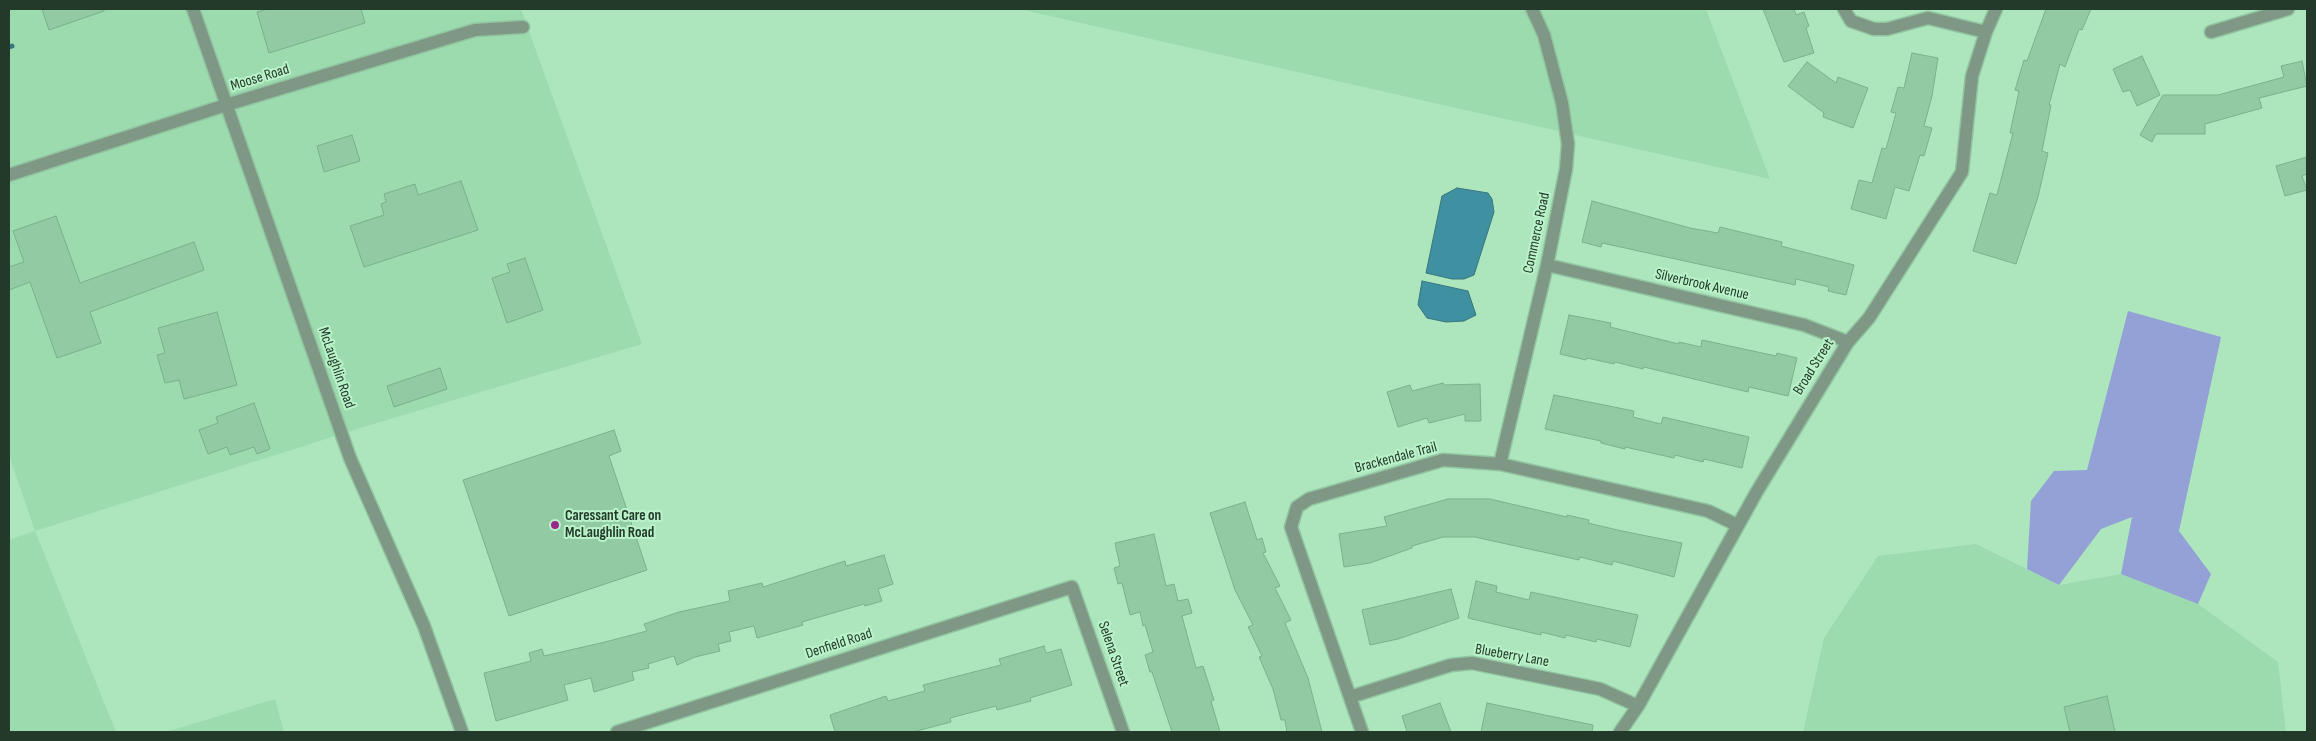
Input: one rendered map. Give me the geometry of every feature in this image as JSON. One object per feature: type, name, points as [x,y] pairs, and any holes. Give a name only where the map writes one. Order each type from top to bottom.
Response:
[{"type":"street","name":"McLaughlin Road","points":[[193,9],[350,458],[424,626],[462,732]]},
{"type":"street","name":"Commerce Road","points":[[1500,464],[1547,265],[1562,194],[1568,144],[1562,103],[1544,35],[1532,9]]},
{"type":"street","points":[[1844,9],[1851,21],[1874,29],[1887,29],[1928,18],[1986,32]]},
{"type":"street","name":"Broad Street","points":[[1620,732],[1638,706],[1737,525],[1848,342],[1868,318],[1962,172],[1972,76],[1986,32],[1996,9]]},
{"type":"street","points":[[2211,32],[2288,9]]},
{"type":"street","name":"Moose Road","points":[[9,175],[226,105],[475,30],[523,27]]},
{"type":"street","name":"Silverbrook Avenue","points":[[1547,265],[1804,325],[1848,342]]},
{"type":"street","name":"Brackendale Trail","points":[[1362,732],[1291,526],[1297,507],[1309,499],[1443,460],[1500,464],[1708,511],[1737,525]]},
{"type":"street","name":"Denfield Road","points":[[617,732],[1072,587]]},
{"type":"street","name":"Selena Street","points":[[1072,587],[1123,732]]},
{"type":"street","name":"Blueberry Lane","points":[[1350,697],[1451,665],[1472,663],[1600,689],[1638,706]]},
{"type":"shaded area","points":[[9,9],[521,9],[642,344],[370,425],[35,531],[9,455]]},
{"type":"shaded area","points":[[1019,9],[1706,9],[1770,179]]},
{"type":"shaded area","points":[[1457,188],[1488,193],[1492,199],[1494,212],[1474,275],[1464,279],[1452,279],[1426,273],[1442,196]]},
{"type":"shaded area","points":[[1422,281],[1468,291],[1476,315],[1464,321],[1446,322],[1427,318],[1418,305]]},
{"type":"shaded area","points":[[2128,311],[2221,337],[2179,531],[2211,574],[2198,604],[2121,574],[2132,517],[2101,529],[2059,585],[2027,569],[2031,501],[2054,471],[2087,470]]},
{"type":"shaded area","points":[[35,531],[116,732],[9,732],[9,540]]},
{"type":"shaded area","points":[[1976,544],[2059,585],[2121,574],[2198,604],[2278,662],[2286,732],[1803,732],[1824,638],[1878,556]]},
{"type":"shaded area","points":[[275,699],[284,732],[166,732]]},
{"type":"building","points":[[42,9],[104,9],[104,11],[49,30]]},
{"type":"building","points":[[268,9],[361,9],[365,23],[269,53],[257,12]]},
{"type":"building","points":[[1763,9],[1794,9],[1796,15],[1804,12],[1809,26],[1806,28],[1814,53],[1784,62]]},
{"type":"building","points":[[2046,9],[2091,9],[2082,30],[2079,29],[2065,67],[2060,64],[2049,105],[2051,105],[2042,151],[2048,153],[2038,197],[2016,264],[1973,251],[1990,193],[1997,195],[2013,133],[2010,133],[2019,91],[2015,90],[2024,60],[2027,61]]},
{"type":"building","points":[[1912,53],[1938,58],[1932,96],[1924,126],[1932,128],[1924,156],[1920,155],[1909,191],[1895,187],[1886,219],[1851,209],[1859,180],[1872,183],[1882,148],[1886,149],[1896,113],[1891,112],[1898,87],[1904,88]]},
{"type":"building","points":[[2142,56],[2160,95],[2137,106],[2130,90],[2123,92],[2113,69]]},
{"type":"building","points":[[2302,61],[2307,86],[2259,98],[2262,108],[2205,124],[2205,134],[2156,134],[2152,142],[2140,135],[2163,95],[2218,95],[2284,77],[2281,66]]},
{"type":"building","points":[[1807,62],[1836,83],[1838,77],[1868,88],[1853,128],[1823,117],[1824,113],[1788,86]]},
{"type":"building","points":[[352,135],[360,161],[324,172],[317,146]]},
{"type":"building","points":[[2307,157],[2307,174],[2302,176],[2307,190],[2285,196],[2276,166]]},
{"type":"building","points":[[461,181],[478,230],[364,267],[350,226],[384,215],[381,204],[386,202],[384,194],[415,184],[418,195]]},
{"type":"building","points":[[1592,201],[1690,228],[1718,233],[1720,227],[1782,242],[1781,246],[1854,265],[1846,295],[1828,291],[1829,287],[1796,279],[1795,285],[1602,243],[1601,247],[1582,242]]},
{"type":"building","points":[[56,216],[80,283],[194,242],[204,270],[90,312],[101,343],[57,358],[30,282],[9,290],[9,267],[24,262],[13,231]]},
{"type":"building","points":[[525,258],[543,310],[507,323],[492,278],[510,272],[507,264]]},
{"type":"building","points":[[217,312],[237,385],[184,399],[179,380],[165,383],[157,355],[165,353],[158,328]]},
{"type":"building","points":[[1569,315],[1611,323],[1610,327],[1679,344],[1679,342],[1701,347],[1702,340],[1776,356],[1777,353],[1797,358],[1788,396],[1749,387],[1748,392],[1644,367],[1643,369],[1615,362],[1614,364],[1587,358],[1586,360],[1560,354]]},
{"type":"building","points":[[440,368],[447,389],[394,407],[387,386]]},
{"type":"building","points":[[1443,383],[1444,385],[1480,384],[1481,421],[1465,421],[1465,414],[1429,423],[1427,418],[1398,427],[1387,392],[1410,385],[1412,391]]},
{"type":"building","points":[[1554,395],[1634,411],[1633,417],[1661,424],[1663,417],[1749,437],[1742,468],[1704,459],[1703,462],[1675,455],[1674,458],[1625,447],[1625,449],[1601,443],[1601,441],[1545,429]]},
{"type":"building","points":[[254,403],[270,449],[257,454],[254,447],[230,455],[227,447],[208,454],[199,430],[218,423],[216,417]]},
{"type":"building","name":"Caressant Care on McLaughlin Road","points":[[614,430],[621,451],[609,456],[647,570],[509,616],[463,480]]},
{"type":"building","points":[[1448,499],[1490,499],[1567,517],[1567,515],[1589,520],[1588,523],[1622,531],[1682,543],[1674,577],[1613,561],[1612,565],[1580,557],[1579,560],[1475,537],[1443,537],[1412,546],[1412,548],[1370,563],[1344,567],[1339,534],[1387,526],[1384,517]]},
{"type":"building","points":[[1245,502],[1257,540],[1262,538],[1266,552],[1263,553],[1280,586],[1275,588],[1291,620],[1285,623],[1308,678],[1322,732],[1287,732],[1285,720],[1281,720],[1273,689],[1259,657],[1262,656],[1248,627],[1253,625],[1235,590],[1210,513]]},
{"type":"building","points":[[1154,534],[1166,586],[1174,584],[1178,601],[1188,599],[1192,613],[1182,616],[1196,668],[1203,666],[1214,700],[1211,701],[1220,732],[1172,732],[1145,655],[1153,652],[1145,625],[1143,626],[1140,612],[1130,615],[1122,583],[1118,584],[1114,568],[1120,566],[1115,543]]},
{"type":"building","points":[[884,555],[893,584],[878,589],[882,601],[865,606],[864,604],[802,622],[803,625],[757,638],[754,626],[729,632],[731,641],[718,644],[720,651],[695,657],[677,665],[674,656],[648,664],[649,668],[632,672],[634,680],[594,692],[591,678],[564,685],[568,700],[496,721],[484,673],[531,661],[529,653],[542,649],[544,656],[647,631],[644,624],[679,612],[730,601],[728,591],[762,583],[763,587],[845,561],[846,566]]},
{"type":"building","points":[[1476,581],[1497,586],[1496,592],[1529,600],[1531,592],[1638,615],[1630,647],[1597,639],[1596,642],[1566,635],[1565,638],[1541,632],[1541,635],[1468,618]]},
{"type":"building","points":[[1451,589],[1459,618],[1398,639],[1370,645],[1362,610]]},
{"type":"building","points":[[1044,646],[1046,653],[1061,649],[1072,685],[1030,698],[1031,701],[997,710],[996,706],[950,718],[951,722],[913,732],[835,732],[830,715],[886,696],[888,701],[925,691],[923,685],[1001,665],[999,659]]},
{"type":"building","points":[[2107,696],[2115,732],[2070,732],[2064,707]]},
{"type":"building","points":[[1440,703],[1451,732],[1407,732],[1402,716]]},
{"type":"building","points":[[1487,703],[1593,725],[1592,732],[1481,732]]},
{"type":"place","name":"Caressant Care on McLaughlin Road","points":[[555,525]]}]
